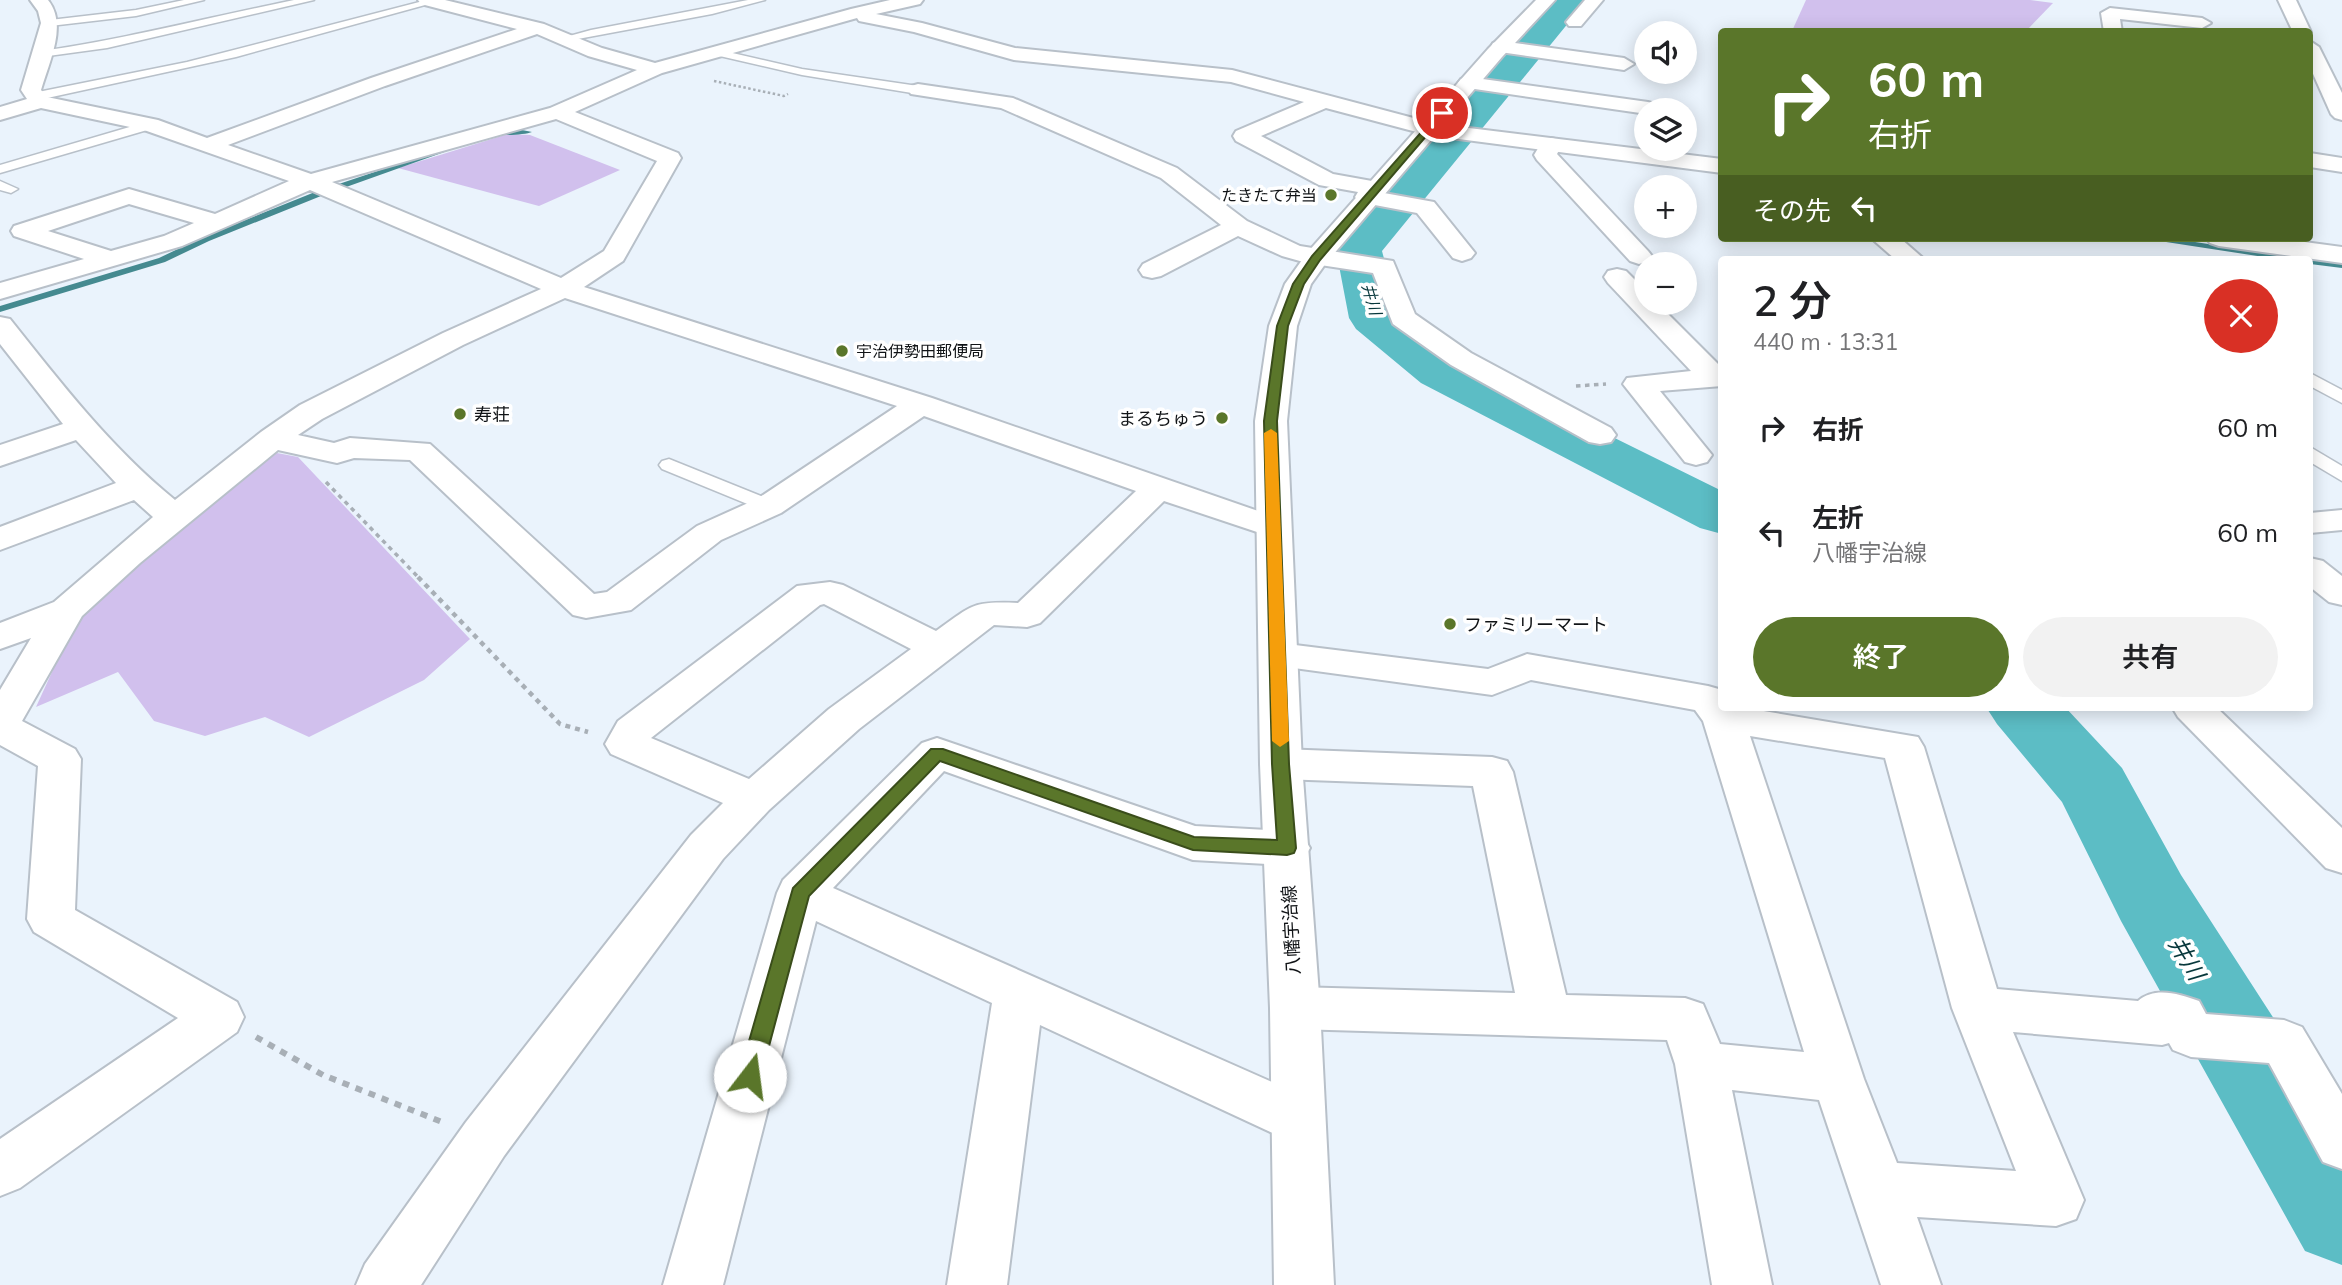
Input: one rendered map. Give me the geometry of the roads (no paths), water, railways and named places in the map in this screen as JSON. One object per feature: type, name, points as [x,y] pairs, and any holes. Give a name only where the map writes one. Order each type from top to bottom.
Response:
[{"type":"street","points":[[37,93],[41,54],[50,23],[47,10],[39,0]]},
{"type":"street","points":[[0,291],[173,241],[310,181],[557,112],[655,69],[851,14],[914,0]]},
{"type":"street","name":"八幡宇治線","points":[[1304,1285],[1295,1008],[1281,764],[1279,655],[1272,527],[1270,421],[1283,326],[1298,284],[1326,260],[1429,129],[1476,84],[1546,0]]},
{"type":"street","points":[[1575,22],[1594,0]]},
{"type":"street","points":[[2112,28],[2110,13],[2204,27],[2196,0]]},
{"type":"street","points":[[2287,0],[2300,28]]},
{"type":"street","points":[[429,1],[480,16],[538,28],[595,52],[655,69]]},
{"type":"street","points":[[821,5],[1008,52],[1232,76],[1429,129],[1718,166]]},
{"type":"street","points":[[208,145],[378,82],[538,28]]},
{"type":"street","points":[[1508,48],[1624,64]]},
{"type":"street","points":[[974,64],[1008,52]]},
{"type":"street","points":[[2313,53],[2342,114]]},
{"type":"street","points":[[1514,90],[1547,54]]},
{"type":"street","points":[[918,90],[951,73]]},
{"type":"street","points":[[1476,84],[1634,106]]},
{"type":"street","points":[[11,85],[150,125],[310,181],[564,289],[921,404],[1272,527]]},
{"type":"street","points":[[918,90],[1006,102],[1169,173],[1238,226],[1291,251],[1326,260],[1384,267],[1403,318],[1461,359],[1600,435]]},
{"type":"street","points":[[0,114],[37,93]]},
{"type":"street","points":[[1326,100],[1244,136],[1327,180],[1425,207],[1462,253]]},
{"type":"street","points":[[0,637],[66,610],[174,517],[288,442],[311,412],[388,371],[564,289],[614,256],[670,158],[557,112]]},
{"type":"street","points":[[1551,145],[1545,155],[1635,252]]},
{"type":"street","points":[[2313,160],[2342,165]]},
{"type":"street","points":[[111,259],[23,232],[128,196],[217,222]]},
{"type":"street","points":[[1152,270],[1238,226]]},
{"type":"street","points":[[1889,242],[1906,256]]},
{"type":"street","points":[[2268,242],[2342,256]]},
{"type":"street","points":[[0,269],[54,274]]},
{"type":"street","points":[[1617,277],[1718,378]]},
{"type":"street","points":[[0,325],[80,428],[137,487],[174,517]]},
{"type":"street","points":[[1696,455],[1638,384],[1718,378]]},
{"type":"street","points":[[288,442],[337,453],[350,448],[419,452],[586,607],[618,602],[709,533],[769,506],[921,404]]},
{"type":"street","points":[[0,456],[80,428]]},
{"type":"street","points":[[0,539],[137,487]]},
{"type":"street","points":[[386,1285],[485,1139],[707,848],[754,799],[844,719],[986,613],[1027,615],[1160,487]]},
{"type":"street","points":[[2313,523],[2342,520]]},
{"type":"street","points":[[2313,571],[2342,594]]},
{"type":"street","points":[[754,799],[626,744],[632,731],[810,594],[830,593],[939,647]]},
{"type":"street","points":[[0,1170],[219,1017],[51,919],[60,759],[0,726],[66,610]]},
{"type":"street","points":[[1279,655],[1492,682],[1527,667],[1708,699],[1723,718],[1838,1079],[1879,1188],[1911,1285]]},
{"type":"street","points":[[2196,711],[2342,856]]},
{"type":"street","points":[[1723,718],[1903,747],[1977,1009],[2056,1200],[1879,1188]]},
{"type":"street","points":[[693,1285],[800,893],[937,754],[1193,844],[1287,848]]},
{"type":"street","points":[[1281,764],[1492,772],[1545,1016]]},
{"type":"street","points":[[800,893],[1298,1119]]},
{"type":"street","points":[[977,1285],[1019,992]]},
{"type":"street","points":[[1295,1008],[1685,1019],[1701,1064],[1742,1285]]},
{"type":"street","points":[[1977,1009],[2284,1042],[2342,1143]]},
{"type":"street","points":[[1701,1064],[1838,1079]]},
{"type":"lane","points":[[50,23],[136,13],[199,0]]},
{"type":"lane","points":[[41,54],[107,46],[155,32],[309,0]]},
{"type":"lane","points":[[567,38],[606,29],[651,24],[760,0]]},
{"type":"lane","points":[[37,93],[123,81],[274,45],[429,1]]},
{"type":"lane","points":[[715,52],[802,72],[918,90]]},
{"type":"lane","points":[[0,169],[150,125]]},
{"type":"lane","points":[[2313,380],[2342,398]]},
{"type":"lane","points":[[2313,455],[2342,475]]},
{"type":"lane","points":[[669,465],[769,506]]},
{"type":"waterway","name":"井川","points":[[1571,0],[1446,144],[1359,250],[1374,318],[1440,372],[1718,513]]},
{"type":"waterway","points":[[495,134],[529,132]]},
{"type":"waterway","points":[[0,309],[162,260],[206,239],[318,194],[457,146]]},
{"type":"waterway","points":[[2180,242],[2273,256]]},
{"type":"waterway","points":[[2313,262],[2342,266]]},
{"type":"waterway","name":"井川","points":[[2027,711],[2094,788],[2151,898],[2342,1216]]},
{"type":"place","name":"たきたて弁当","points":[[1331,195]]},
{"type":"place","name":"宇治伊勢田郵便局","points":[[842,351]]},
{"type":"place","name":"寿荘","points":[[460,414]]},
{"type":"place","name":"まるちゅう","points":[[1222,418]]},
{"type":"place","name":"ファミリーマート","points":[[1450,624]]}]
